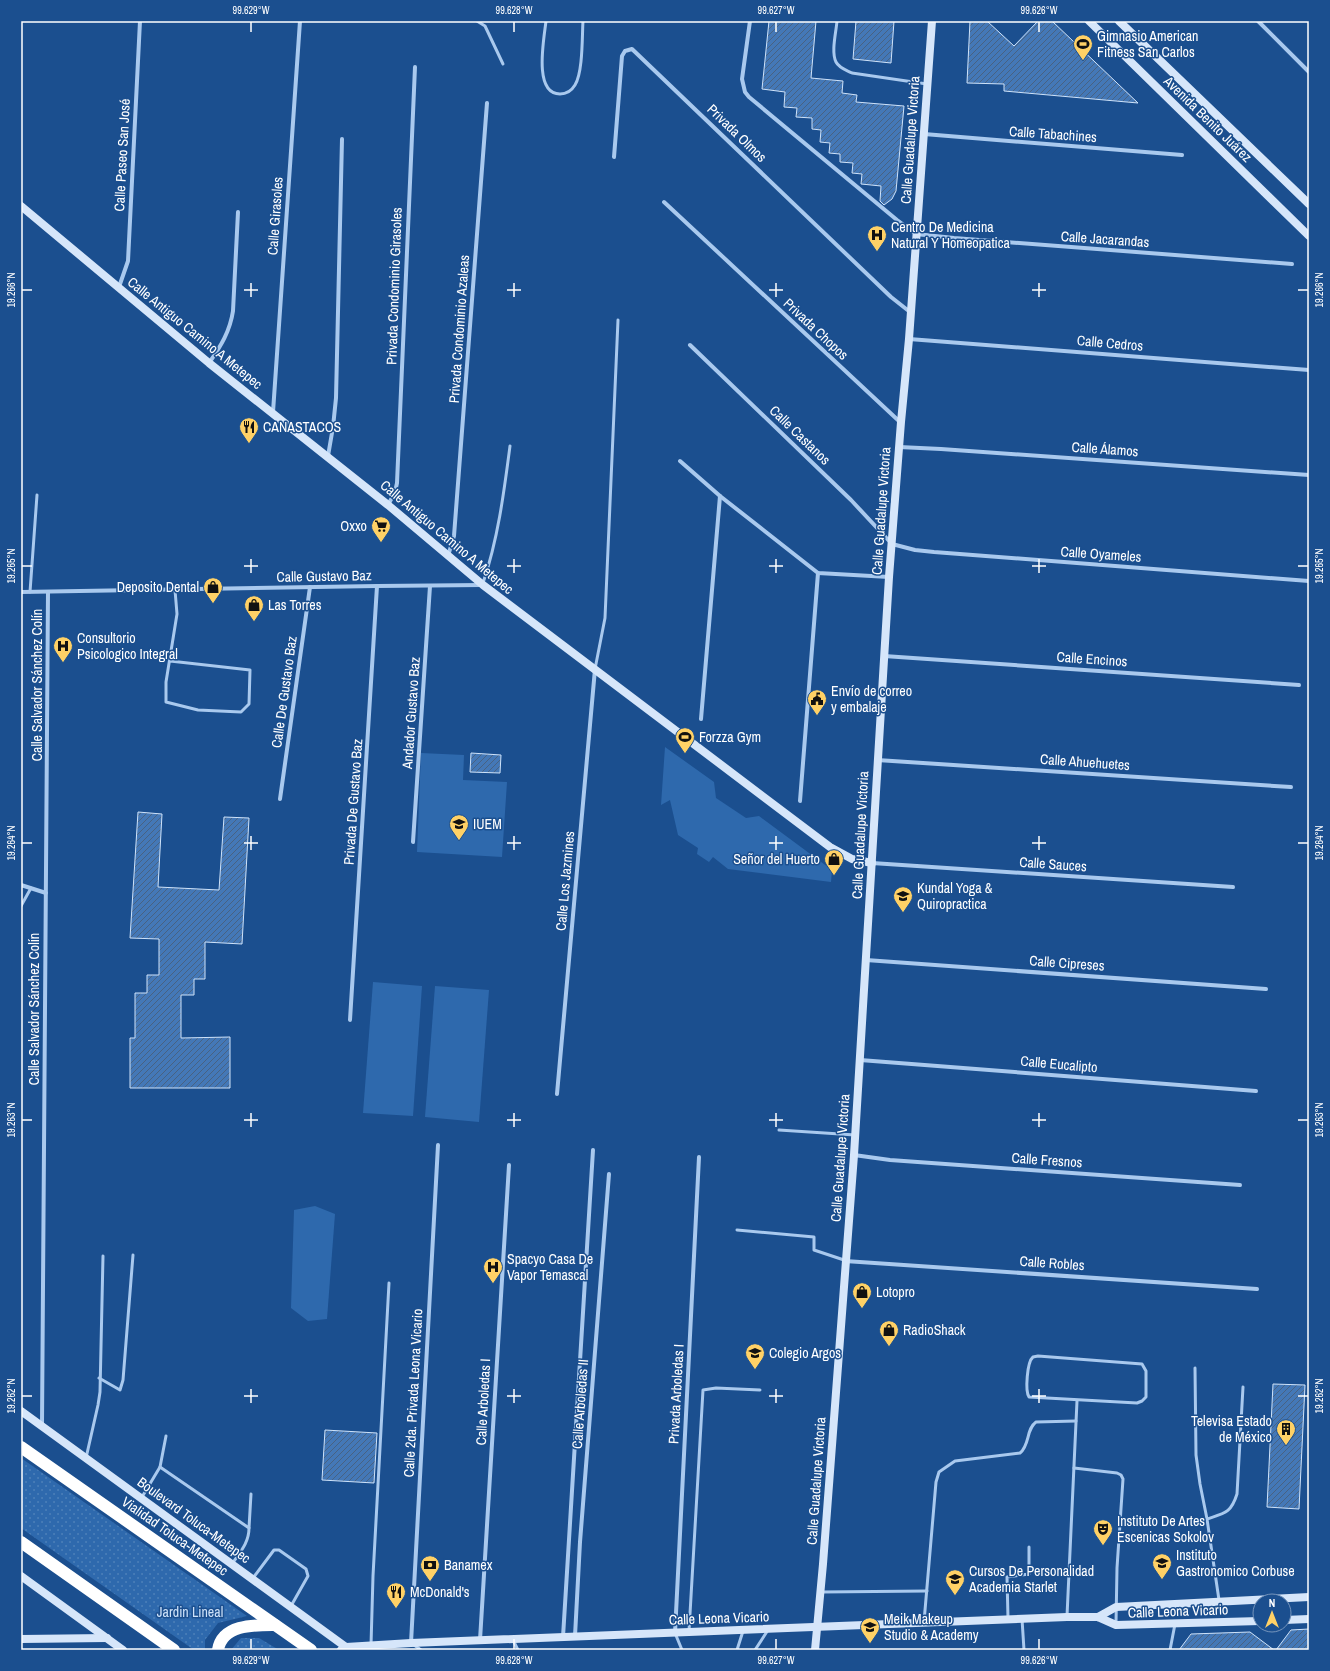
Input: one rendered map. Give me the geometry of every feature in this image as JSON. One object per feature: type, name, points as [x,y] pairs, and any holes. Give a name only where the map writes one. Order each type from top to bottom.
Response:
[{"type":"highway","name":"Vialidad Toluca-Metepec","points":[[21,1447],[311,1650]]},
{"type":"highway","points":[[21,1542],[174,1650]]},
{"type":"highway","points":[[218,1650],[224,1637],[232,1630],[251,1626],[275,1625]]},
{"type":"street","name":"Calle Paseo San José","points":[[119,288],[128,261],[140,21]]},
{"type":"street","name":"Calle Girasoles","points":[[273,413],[300,21]]},
{"type":"street","points":[[750,21],[742,79],[745,92],[749,97],[897,220],[916,234]]},
{"type":"street","name":"Calle Guadalupe Victoria","points":[[814,1650],[820,1592],[854,1155],[889,577],[909,339],[932,21]]},
{"type":"street","name":"Avenida Benito Juárez","points":[[1089,21],[1309,236]]},
{"type":"street","name":"Avenida Benito Juárez","points":[[1119,21],[1309,204]]},
{"type":"street","points":[[1258,21],[1309,72]]},
{"type":"street","name":"Privada Olmos","points":[[614,157],[622,56],[624,51],[632,49],[891,297],[910,312]]},
{"type":"street","name":"Privada Condominio Girasoles","points":[[388,504],[395,492],[397,483],[415,67]]},
{"type":"street","name":"Privada Condominio Azaleas","points":[[448,556],[454,536],[487,104]]},
{"type":"street","name":"Calle Tabachines","points":[[924,134],[1182,155]]},
{"type":"street","points":[[328,456],[336,398],[342,139]]},
{"type":"street","name":"Privada Chopos","points":[[664,202],[901,422]]},
{"type":"street","name":"Calle Antiguo Camino A Metepec","points":[[21,206],[209,363],[388,504],[483,585],[830,847],[852,859],[872,863]]},
{"type":"street","points":[[209,363],[228,332],[232,322],[238,212]]},
{"type":"street","name":"Calle Jacarandas","points":[[916,234],[1292,264]]},
{"type":"street","name":"Calle Cedros","points":[[909,339],[1309,370]]},
{"type":"street","name":"Calle Castanos","points":[[690,345],[851,500],[892,544]]},
{"type":"street","name":"Calle Álamos","points":[[899,447],[1309,475]]},
{"type":"street","points":[[680,460],[720,496],[818,573],[889,577]]},
{"type":"street","points":[[701,719],[720,496]]},
{"type":"street","name":"Calle Oyameles","points":[[892,544],[914,550],[934,552],[1309,581]]},
{"type":"street","points":[[800,801],[818,573]]},
{"type":"street","name":"Calle Gustavo Baz","points":[[21,592],[483,585]]},
{"type":"street","name":"Privada De Gustavo Baz","points":[[350,1020],[377,586]]},
{"type":"street","name":"Andador Gustavo Baz","points":[[413,842],[430,586]]},
{"type":"street","name":"Calle De Gustavo Baz","points":[[280,799],[310,588]]},
{"type":"street","name":"Calle Salvador Sánchez Colín","points":[[42,1426],[48,592]]},
{"type":"street","name":"Calle Encinos","points":[[884,656],[1299,685]]},
{"type":"street","name":"Calle Los Jazmines","points":[[557,1094],[595,669]]},
{"type":"street","name":"Calle Ahuehuetes","points":[[877,760],[1292,787]]},
{"type":"street","name":"Calle Sauces","points":[[872,863],[1233,887]]},
{"type":"street","points":[[21,885],[46,893]]},
{"type":"street","name":"Calle Cipreses","points":[[866,960],[1266,989]]},
{"type":"street","name":"Calle Eucalipto","points":[[860,1060],[1256,1091]]},
{"type":"street","name":"Calle 2da. Privada Leona Vicario","points":[[411,1643],[438,1145]]},
{"type":"street","points":[[563,1637],[593,1150]]},
{"type":"street","name":"Calle Fresnos","points":[[854,1155],[890,1160],[1240,1186]]},
{"type":"street","name":"Privada Arboledas I","points":[[675,1633],[699,1157]]},
{"type":"street","name":"Calle Arboledas I","points":[[480,1640],[509,1165]]},
{"type":"street","name":"Calle Arboledas II","points":[[575,1636],[580,1542],[609,1174]]},
{"type":"street","name":"Calle Robles","points":[[846,1261],[1257,1289]]},
{"type":"street","name":"Boulevard Toluca-Metepec","points":[[21,1411],[291,1606],[346,1649]]},
{"type":"street","points":[[21,1576],[123,1650]]},
{"type":"street","name":"Calle Leona Vicario","points":[[1098,1617],[1116,1607],[1219,1600],[1309,1597]]},
{"type":"street","name":"Calle Leona Vicario","points":[[346,1649],[371,1645],[411,1643],[1022,1619],[1098,1617],[1116,1625],[1252,1621]]},
{"type":"street","points":[[1292,1620],[1309,1619]]},
{"type":"street","points":[[21,1639],[107,1638]]},
{"type":"lane","points":[[477,21],[484,26],[504,64]]},
{"type":"lane","points":[[546,21],[542,70],[544,82],[547,88],[553,93],[561,94],[570,92],[579,75],[583,21]]},
{"type":"lane","points":[[837,21],[834,54],[836,62],[841,68],[852,73],[927,84]]},
{"type":"lane","points":[[595,669],[605,618],[618,320]]},
{"type":"lane","points":[[483,585],[489,566],[503,497],[510,446]]},
{"type":"lane","points":[[30,592],[38,495]]},
{"type":"lane","points":[[170,661],[250,670],[249,704],[240,712],[198,710],[166,702],[166,682],[177,614],[175,590]]},
{"type":"lane","points":[[21,906],[31,888]]},
{"type":"lane","points":[[779,1130],[855,1135]]},
{"type":"lane","points":[[737,1230],[814,1237],[814,1250],[846,1261]]},
{"type":"lane","points":[[100,1378],[120,1390],[123,1380],[133,1255]]},
{"type":"lane","points":[[86,1458],[98,1405],[103,1256]]},
{"type":"lane","points":[[371,1645],[373,1576],[389,1283]]},
{"type":"lane","points":[[1038,1356],[1138,1362],[1145,1367],[1146,1397],[1142,1402],[1077,1401],[1029,1397],[1026,1392],[1030,1359],[1038,1356]]},
{"type":"lane","points":[[1195,1368],[1196,1455],[1219,1600]]},
{"type":"lane","points":[[1207,1519],[1227,1512],[1233,1505],[1237,1494],[1243,1386]]},
{"type":"lane","points":[[689,1633],[703,1390],[716,1388],[760,1390]]},
{"type":"lane","points":[[1067,1618],[1077,1401]]},
{"type":"lane","points":[[924,1624],[936,1482],[940,1472],[955,1461],[1020,1454],[1026,1446],[1031,1428],[1036,1422],[1076,1421]]},
{"type":"lane","points":[[141,1498],[160,1467],[166,1436]]},
{"type":"lane","points":[[160,1467],[249,1528]]},
{"type":"lane","points":[[1074,1468],[1117,1473],[1121,1475],[1123,1479],[1117,1568],[1116,1625]]},
{"type":"lane","points":[[232,1564],[244,1548],[249,1536],[250,1494]]},
{"type":"lane","points":[[1008,1620],[1007,1577],[1029,1574],[1029,1547]]},
{"type":"lane","points":[[252,1579],[273,1551],[277,1549],[285,1554],[306,1569],[308,1574],[291,1606]]},
{"type":"lane","points":[[820,1592],[927,1592]]},
{"type":"lane","points":[[1022,1619],[1024,1650]]},
{"type":"lane","points":[[1170,1650],[1175,1624]]},
{"type":"lane","points":[[755,1650],[768,1630]]},
{"type":"lane","points":[[737,1650],[743,1631]]},
{"type":"lane","points":[[675,1633],[682,1650]]},
{"type":"lane","points":[[513,1639],[518,1650]]},
{"type":"lane","points":[[411,1643],[421,1650]]},
{"type":"green space","points":[[665,747],[714,782],[716,798],[746,818],[759,816],[832,870],[831,882],[728,869],[713,857],[709,862],[697,854],[698,848],[678,835],[670,800],[661,805]]},
{"type":"green space","points":[[421,753],[464,755],[463,780],[507,782],[502,857],[417,852]]},
{"type":"green space","points":[[373,982],[422,986],[413,1116],[363,1113]]},
{"type":"green space","points":[[435,986],[489,990],[479,1122],[425,1117]]},
{"type":"green space","points":[[315,1206],[335,1214],[327,1319],[308,1321],[291,1308],[294,1210]]},
{"type":"green space","name":"Jardin Lineal","points":[[21,1458],[247,1616],[218,1623],[205,1640],[205,1650],[194,1650],[21,1528]]},
{"type":"green space","name":"Jardin Lineal","points":[[241,1638],[259,1638],[279,1650],[231,1650]]},
{"type":"building","points":[[769,21],[816,21],[811,78],[843,81],[842,93],[857,95],[856,102],[904,106],[896,191],[892,199],[884,205],[880,201],[881,186],[861,184],[862,174],[852,173],[853,163],[840,162],[840,154],[829,153],[830,143],[820,142],[821,130],[812,129],[812,118],[796,117],[797,108],[784,107],[785,92],[762,89]]},
{"type":"building","points":[[856,21],[894,21],[891,63],[853,59]]},
{"type":"building","points":[[970,21],[987,21],[1014,46],[1038,21],[1052,21],[1138,103],[1004,91],[1004,84],[967,83]]},
{"type":"building","points":[[471,753],[501,755],[500,773],[470,772]]},
{"type":"building","points":[[138,812],[162,814],[158,887],[219,890],[224,817],[249,818],[242,944],[205,942],[205,979],[194,979],[194,995],[181,995],[181,1038],[230,1037],[230,1088],[130,1088],[130,1038],[135,1038],[135,993],[147,993],[147,975],[159,975],[159,939],[130,938]]},
{"type":"building","name":"Televisa Estado de México","points":[[1273,1384],[1305,1385],[1299,1509],[1267,1507]]},
{"type":"building","points":[[325,1430],[377,1433],[374,1483],[322,1480]]},
{"type":"building","points":[[1309,1629],[1309,1650],[1276,1650],[1289,1633],[1292,1633],[1292,1630]]},
{"type":"building","points":[[1250,1632],[1274,1650],[1179,1650],[1191,1634]]},
{"type":"place","name":"Gimnasio American Fitness San Carlos","points":[[1083,61]]},
{"type":"place","name":"Centro De Medicina Natural Y Homeopatica","points":[[877,252]]},
{"type":"place","name":"CANASTACOS","points":[[249,444]]},
{"type":"place","name":"Oxxo","points":[[381,543]]},
{"type":"place","name":"Deposito Dental","points":[[213,604]]},
{"type":"place","name":"Las Torres","points":[[254,622]]},
{"type":"place","name":"Consultorio Psicologico Integral","points":[[63,663]]},
{"type":"place","name":"Envío de correo y embalaje","points":[[817,716]]},
{"type":"place","name":"Forzza Gym","points":[[685,754]]},
{"type":"place","name":"IUEM","points":[[459,841]]},
{"type":"place","name":"Señor del Huerto","points":[[834,876]]},
{"type":"place","name":"Kundal Yoga & Quiropractica","points":[[903,913]]},
{"type":"place","name":"Spacyo Casa De Vapor Temascal","points":[[493,1284]]},
{"type":"place","name":"Lotopro","points":[[862,1309]]},
{"type":"place","name":"RadioShack","points":[[889,1347]]},
{"type":"place","name":"Colegio Argos","points":[[755,1370]]},
{"type":"place","name":"Televisa Estado de México","points":[[1286,1446]]},
{"type":"place","name":"Instituto De Artes Escenicas Sokolov","points":[[1103,1546]]},
{"type":"place","name":"Instituto Gastronomico Corbuse","points":[[1162,1580]]},
{"type":"place","name":"Banamex","points":[[430,1582]]},
{"type":"place","name":"Cursos De Personalidad Academia Starlet","points":[[955,1596]]},
{"type":"place","name":"McDonald's","points":[[396,1609]]},
{"type":"place","name":"Meik Makeup Studio & Academy","points":[[870,1644]]}]
